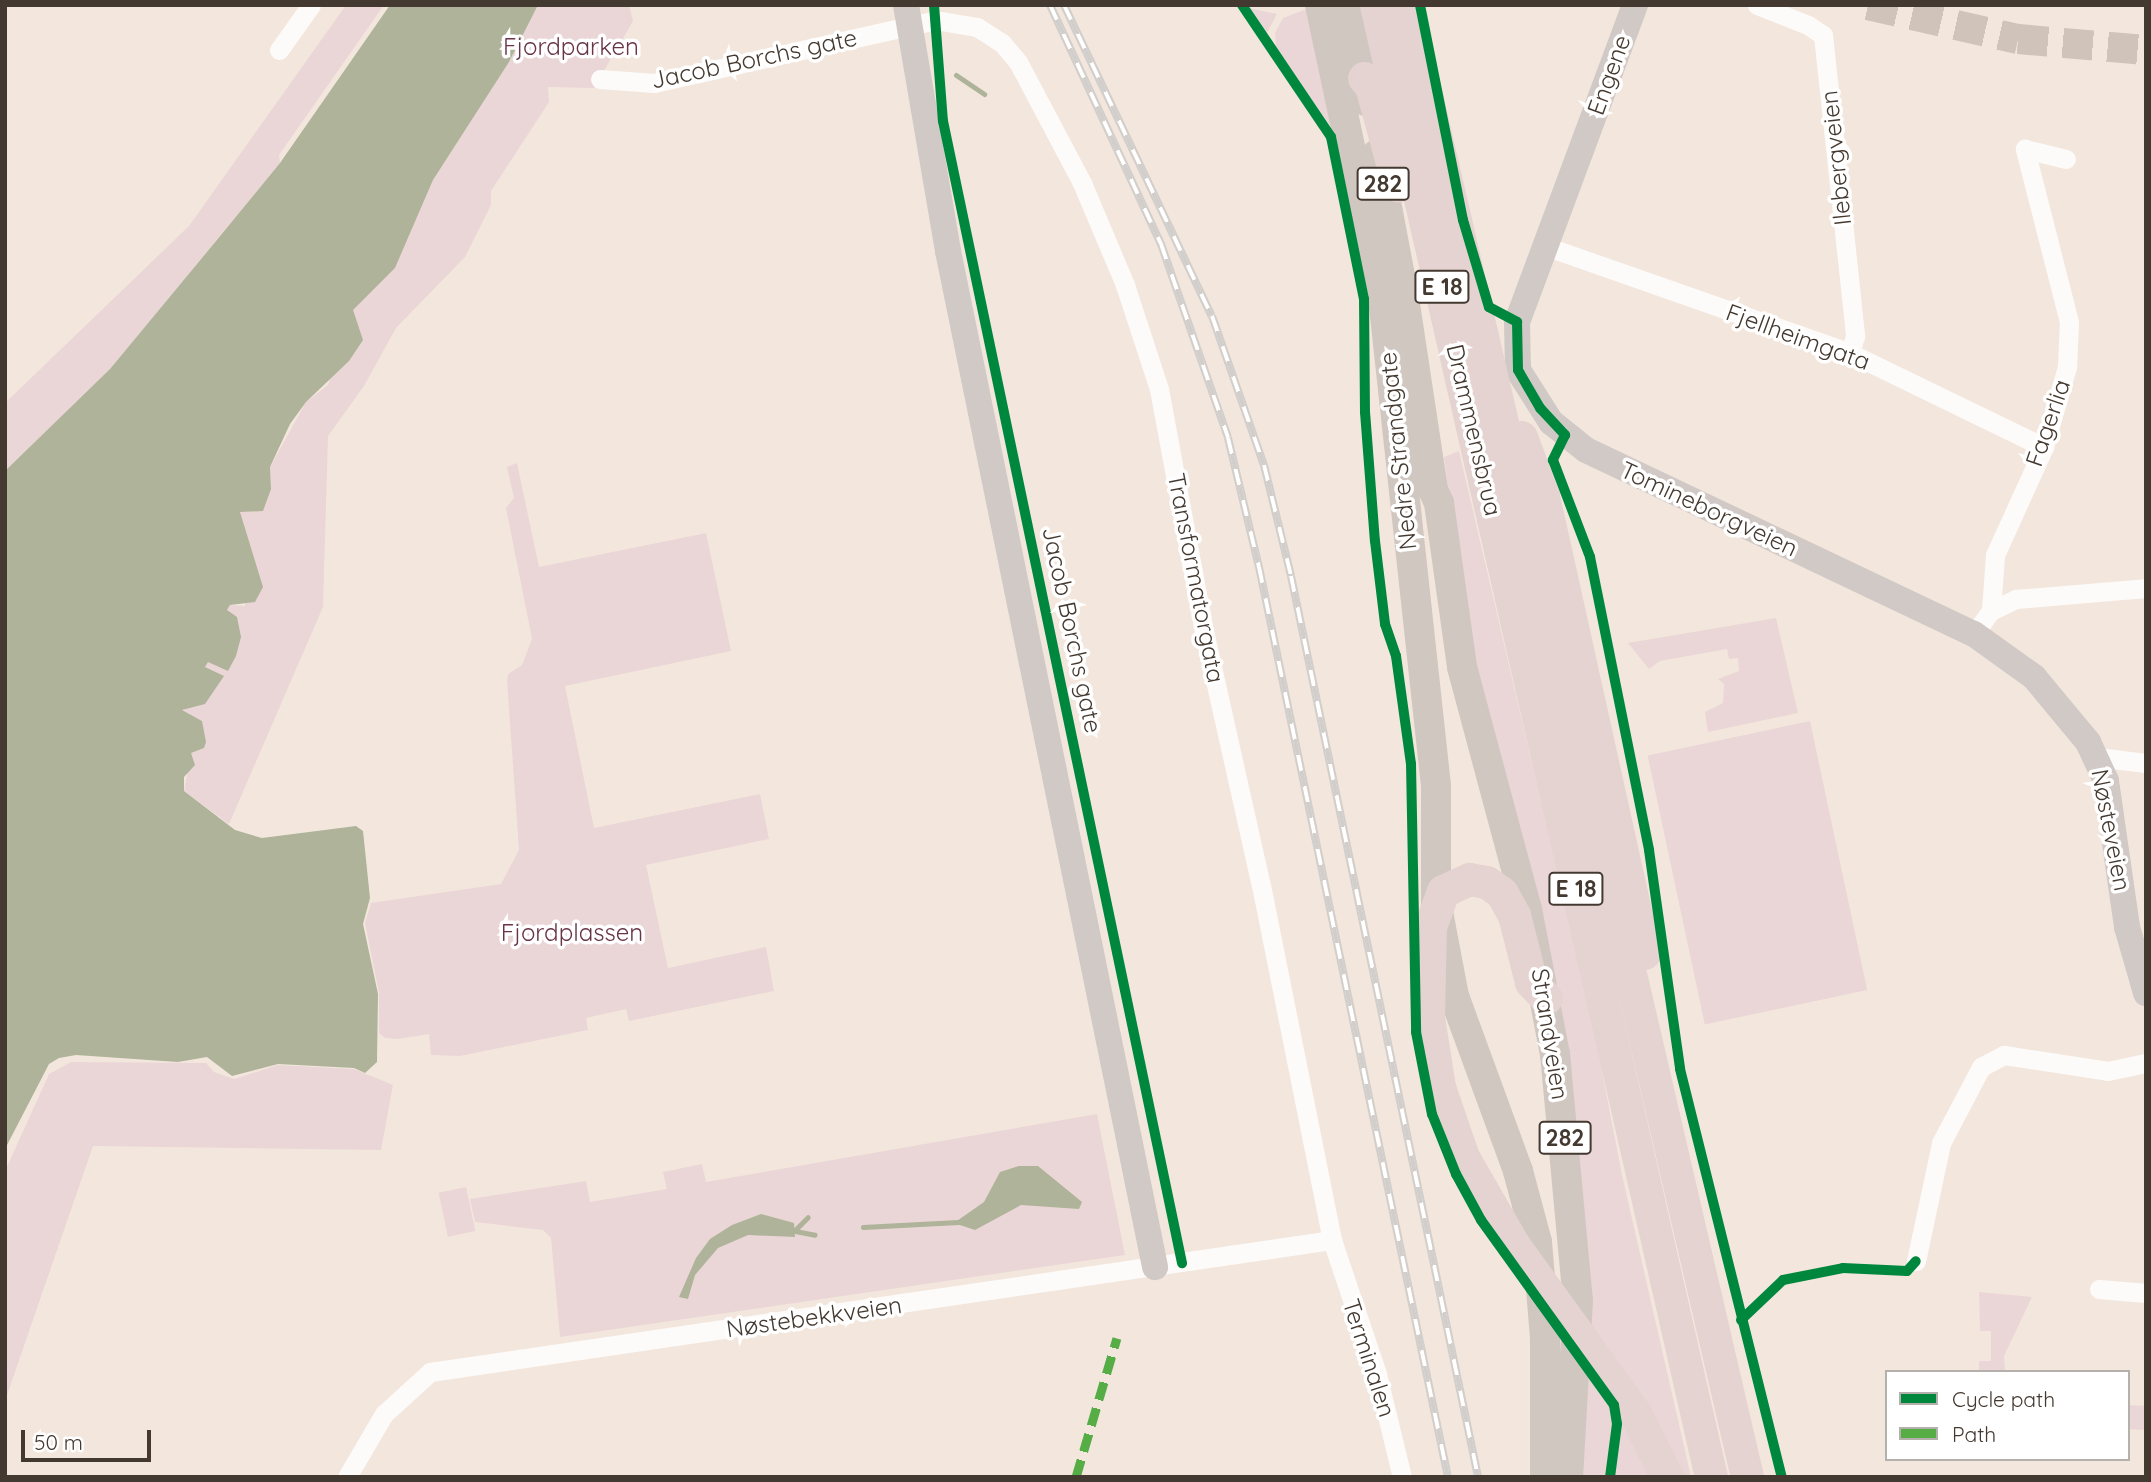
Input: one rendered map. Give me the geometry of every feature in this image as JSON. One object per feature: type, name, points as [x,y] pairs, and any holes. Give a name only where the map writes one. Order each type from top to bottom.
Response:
[{"type":"highway","name":"Drammensbrua","points":[[1376,5],[1519,566]]},
{"type":"highway","name":"Drammensbrua","points":[[1405,5],[1519,566]]},
{"type":"highway","name":"E 18","points":[[1364,78],[1371,86],[1401,196],[1479,340],[1543,496],[1634,900],[1664,1065],[1659,1106]]},
{"type":"highway","name":"E 18","points":[[1519,566],[1659,1106],[1747,1477]]},
{"type":"highway","name":"E 18","points":[[1519,566],[1710,1477]]},
{"type":"highway","name":"E 18","points":[[1546,998],[1531,982],[1514,915],[1502,893],[1486,882],[1469,879],[1451,886],[1436,901],[1430,926],[1427,990],[1433,1064],[1462,1157],[1513,1244],[1608,1371],[1667,1477]]},
{"type":"main road","name":"Nedre Strandgate","points":[[1320,5],[1378,269],[1438,808],[1436,901]]},
{"type":"main road","name":"Nedre Strandgate","points":[[1346,5],[1364,78],[1404,291],[1433,489],[1439,503],[1462,667],[1498,806]]},
{"type":"main road","name":"Engene","points":[[1583,145],[1635,5]]},
{"type":"main road","name":"Jacob Borchs gate","points":[[900,11],[1155,1267]]},
{"type":"main road","name":"Tomineborgveien","points":[[1583,145],[1517,322],[1515,354],[1540,408],[1565,435],[1643,478],[1974,634]]},
{"type":"main road","name":"282","points":[[1433,489],[1427,503],[1427,554],[1411,582],[1430,594],[1453,715],[1477,787],[1498,806]]},
{"type":"main road","name":"Nøsteveien","points":[[1974,634],[2034,677],[2072,719],[2097,757],[2110,802],[2134,961],[2146,993]]},
{"type":"main road","name":"Strandveien","points":[[1498,806],[1546,998],[1562,1101],[1577,1273],[1578,1356],[1568,1477]]},
{"type":"main road","name":"282","points":[[1436,901],[1454,996],[1518,1171],[1537,1242],[1545,1338],[1545,1477]]},
{"type":"street","points":[[279,50],[311,5]]},
{"type":"street","name":"Ilebergveien","points":[[1758,5],[1808,24],[1823,35],[1855,336],[1850,352]]},
{"type":"street","name":"Jacob Borchs gate","points":[[600,79],[635,84],[667,81],[853,40],[900,11]]},
{"type":"street","name":"Transformatorgata","points":[[900,11],[976,27],[1002,43],[1018,62],[1082,183],[1125,285],[1159,389],[1204,631],[1261,885],[1332,1240]]},
{"type":"street","name":"Fagerlia","points":[[1991,611],[1995,555],[2044,447],[2067,367],[2069,321],[2025,149],[2066,159]]},
{"type":"street","name":"Fjellheimgata","points":[[1545,246],[1850,352],[2044,447]]},
{"type":"street","points":[[1974,634],[1991,611],[2016,599],[2146,588]]},
{"type":"street","points":[[2097,757],[2146,763]]},
{"type":"street","points":[[1916,1261],[1941,1143],[1981,1067],[2004,1055],[2109,1071],[2146,1063]]},
{"type":"street","name":"Nøstebekkveien","points":[[346,1477],[384,1414],[430,1372],[1332,1240]]},
{"type":"street","name":"Terminalen","points":[[1332,1240],[1377,1374],[1402,1477]]},
{"type":"street","points":[[2099,1289],[2146,1293]]},
{"type":"green space","points":[[346,5],[384,5],[279,155],[280,163],[110,369],[5,471],[5,403],[189,226]]},
{"type":"green space","name":"Fjordparken","points":[[538,5],[629,5],[633,21],[594,88],[548,87],[549,102],[491,191],[491,205],[465,257],[396,328],[364,386],[328,436],[323,607],[229,824],[184,791],[191,753],[204,748],[202,721],[182,710],[195,705],[223,676],[204,667],[209,661],[228,671],[227,610],[230,605],[245,606],[248,542],[240,512],[271,489],[270,467],[306,402],[328,385],[352,310],[395,268],[433,180],[509,62]]},
{"type":"green space","points":[[1249,8],[1277,14],[1267,33]]},
{"type":"green space","points":[[1309,8],[1331,127],[1276,47],[1275,33],[1283,18]]},
{"type":"green space","points":[[1459,451],[1593,1025],[1622,1175],[1691,1477],[1581,1477],[1591,1325],[1492,744],[1463,608],[1444,457]]},
{"type":"green space","name":"Fjordplassen","points":[[517,463],[539,567],[706,533],[731,651],[565,686],[594,828],[760,794],[769,839],[646,865],[668,968],[766,947],[774,991],[629,1021],[626,1009],[586,1018],[588,1030],[460,1056],[431,1055],[429,1034],[398,1039],[385,1038],[379,1033],[379,993],[365,923],[371,903],[501,884],[519,850],[507,681],[508,674],[522,665],[532,639],[506,508],[514,498],[507,467]]},
{"type":"green space","points":[[1776,618],[1798,713],[1708,732],[1705,712],[1723,703],[1724,684],[1718,679],[1739,671],[1738,658],[1729,659],[1727,649],[1660,661],[1649,669],[1628,643]]},
{"type":"green space","points":[[1810,721],[1867,990],[1705,1025],[1648,756]]},
{"type":"green space","points":[[71,1062],[206,1063],[214,1072],[234,1079],[278,1065],[354,1069],[393,1085],[381,1150],[93,1146],[5,1401],[5,1171],[49,1074]]},
{"type":"green space","points":[[1097,1114],[1125,1255],[560,1337],[551,1238],[543,1230],[475,1222],[470,1199],[586,1181],[590,1202],[667,1189],[663,1172],[702,1164],[706,1182]]},
{"type":"green space","points":[[466,1187],[475,1231],[448,1237],[439,1193]]},
{"type":"green space","points":[[1979,1292],[2032,1297],[2004,1356],[2005,1370],[1979,1370],[1979,1361],[1991,1361],[1991,1331],[1980,1331]]},
{"type":"green space","points":[[2130,1405],[2146,1406],[2145,1430],[2130,1429]]},
{"type":"shaded area","points":[[390,5],[538,5],[509,62],[433,180],[395,268],[353,310],[363,340],[349,361],[306,402],[290,424],[270,467],[271,489],[263,511],[240,512],[263,587],[255,602],[230,605],[227,610],[237,617],[241,637],[236,656],[228,671],[208,662],[205,667],[224,676],[205,704],[182,710],[202,721],[206,742],[204,748],[191,753],[195,765],[184,777],[184,791],[235,830],[262,838],[356,826],[363,831],[370,898],[363,924],[378,994],[377,1062],[365,1073],[354,1068],[278,1064],[232,1076],[207,1057],[178,1062],[76,1055],[59,1058],[49,1064],[5,1149],[5,471],[110,369],[216,241],[280,163]]},
{"type":"shaded area","points":[[1019,1166],[1038,1166],[1082,1202],[1079,1209],[1021,1205],[975,1230],[954,1223],[984,1202],[1000,1172]]},
{"type":"shaded area","points":[[761,1214],[794,1223],[795,1237],[748,1235],[718,1248],[695,1275],[688,1299],[679,1297],[696,1258],[710,1239],[732,1225]]},
{"type":"waterway","points":[[956,75],[984,94]]},
{"type":"waterway","points":[[795,1230],[808,1217]]},
{"type":"waterway","points":[[863,1227],[958,1222]]},
{"type":"waterway","points":[[790,1230],[815,1235]]},
{"type":"tunnel","points":[[1868,5],[2018,39],[2146,50]]},
{"type":"railway","points":[[1050,5],[1161,244],[1228,438],[1259,567],[1448,1477]]},
{"type":"railway","points":[[1064,5],[1212,316],[1264,465],[1291,576],[1478,1477]]},
{"type":"marked path","points":[[1076,1477],[1117,1338]]},
{"type":"cycle path","points":[[934,5],[943,121],[1182,1263]]},
{"type":"cycle path","points":[[1242,5],[1331,137],[1364,299],[1365,412],[1375,541],[1385,624],[1396,656],[1411,764],[1416,1032],[1432,1114],[1456,1174],[1481,1220],[1614,1405],[1617,1424],[1610,1477]]},
{"type":"cycle path","points":[[1420,5],[1463,220],[1489,307],[1517,322],[1518,370],[1540,408],[1565,435],[1553,460],[1590,557],[1649,850],[1680,1069],[1782,1477]]},
{"type":"cycle path","points":[[1741,1320],[1783,1280],[1843,1268],[1907,1271],[1916,1261]]}]
